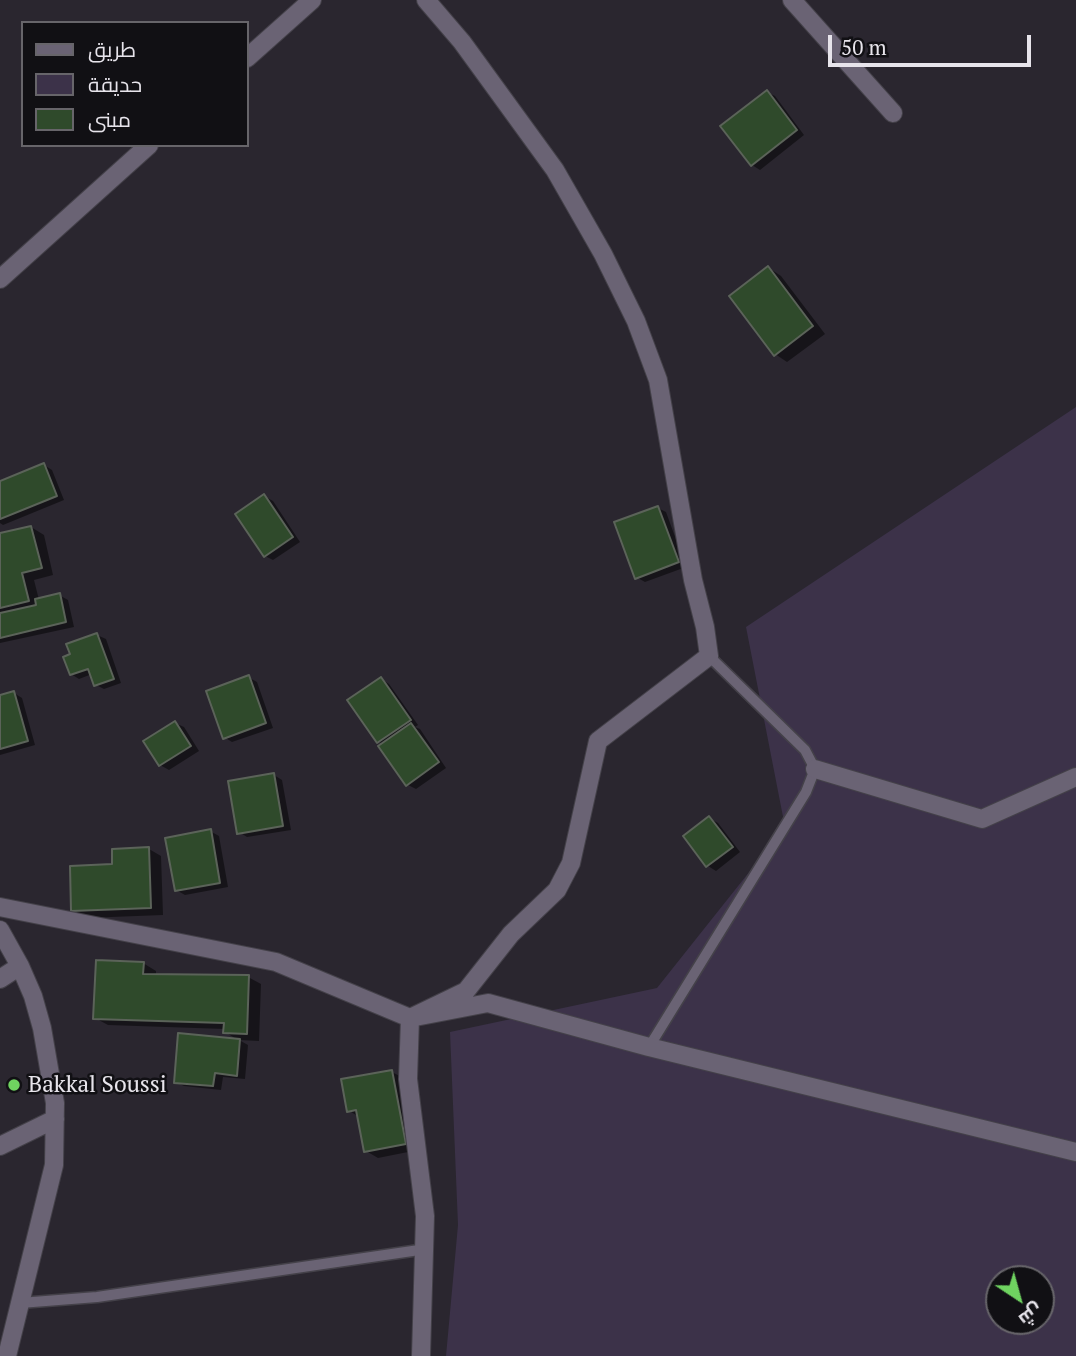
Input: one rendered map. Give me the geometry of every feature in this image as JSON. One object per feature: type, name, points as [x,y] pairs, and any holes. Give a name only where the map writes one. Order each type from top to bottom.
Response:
[{"type":"street","points":[[248,57],[312,0]]},
{"type":"street","points":[[410,1018],[466,991],[511,934],[556,890],[572,863],[598,741],[709,656],[658,380],[636,321],[603,254],[555,170],[461,42],[426,0]]},
{"type":"street","points":[[792,0],[893,113]]},
{"type":"street","points":[[0,279],[147,147]]},
{"type":"street","points":[[815,769],[982,819],[1076,778]]},
{"type":"street","points":[[0,907],[276,962],[410,1018],[488,1003],[649,1047],[1076,1152]]},
{"type":"street","points":[[0,930],[33,996],[42,1028],[55,1103],[54,1166],[7,1356]]},
{"type":"street","points":[[0,979],[20,966]]},
{"type":"street","points":[[410,1018],[408,1079],[425,1216],[421,1356]]},
{"type":"street","points":[[0,1146],[55,1119]]},
{"type":"lane","points":[[649,1047],[806,792],[815,769],[805,750],[709,656]]},
{"type":"lane","points":[[20,1303],[97,1297],[426,1249]]},
{"type":"green space","points":[[1076,407],[1076,1356],[446,1356],[458,1225],[450,1032],[657,988],[785,827],[746,627]]},
{"type":"building","points":[[767,90],[797,130],[751,166],[720,126]]},
{"type":"building","points":[[768,266],[813,326],[774,356],[729,296]]},
{"type":"building","points":[[44,463],[57,496],[0,519],[0,481]]},
{"type":"building","points":[[264,494],[293,537],[264,557],[235,514]]},
{"type":"building","points":[[658,506],[679,562],[635,579],[614,522]]},
{"type":"building","points":[[31,526],[42,568],[22,573],[29,601],[0,608],[0,533]]},
{"type":"building","points":[[60,593],[66,622],[0,638],[0,613],[36,605],[35,599]]},
{"type":"building","points":[[97,633],[114,679],[94,686],[88,669],[70,675],[63,657],[70,654],[66,644]]},
{"type":"building","points":[[249,675],[266,723],[223,739],[206,691]]},
{"type":"building","points":[[381,677],[411,720],[377,743],[347,700]]},
{"type":"building","points":[[14,691],[28,741],[0,749],[0,695]]},
{"type":"building","points":[[175,721],[191,746],[159,766],[143,741]]},
{"type":"building","points":[[411,723],[439,762],[406,786],[378,746]]},
{"type":"building","points":[[274,773],[283,826],[237,834],[228,781]]},
{"type":"building","points":[[709,816],[733,847],[706,867],[683,836]]},
{"type":"building","points":[[211,829],[220,883],[175,891],[165,838]]},
{"type":"building","points":[[149,847],[151,908],[71,911],[70,866],[112,864],[112,849]]},
{"type":"building","points":[[96,960],[144,962],[143,974],[249,975],[247,1034],[223,1033],[224,1023],[93,1019]]},
{"type":"building","points":[[178,1033],[240,1039],[237,1076],[215,1073],[213,1086],[174,1083]]},
{"type":"building","points":[[392,1070],[406,1144],[364,1152],[356,1110],[347,1112],[341,1079]]},
{"type":"place","name":"Bakkal Soussi","points":[[14,1085]]}]
